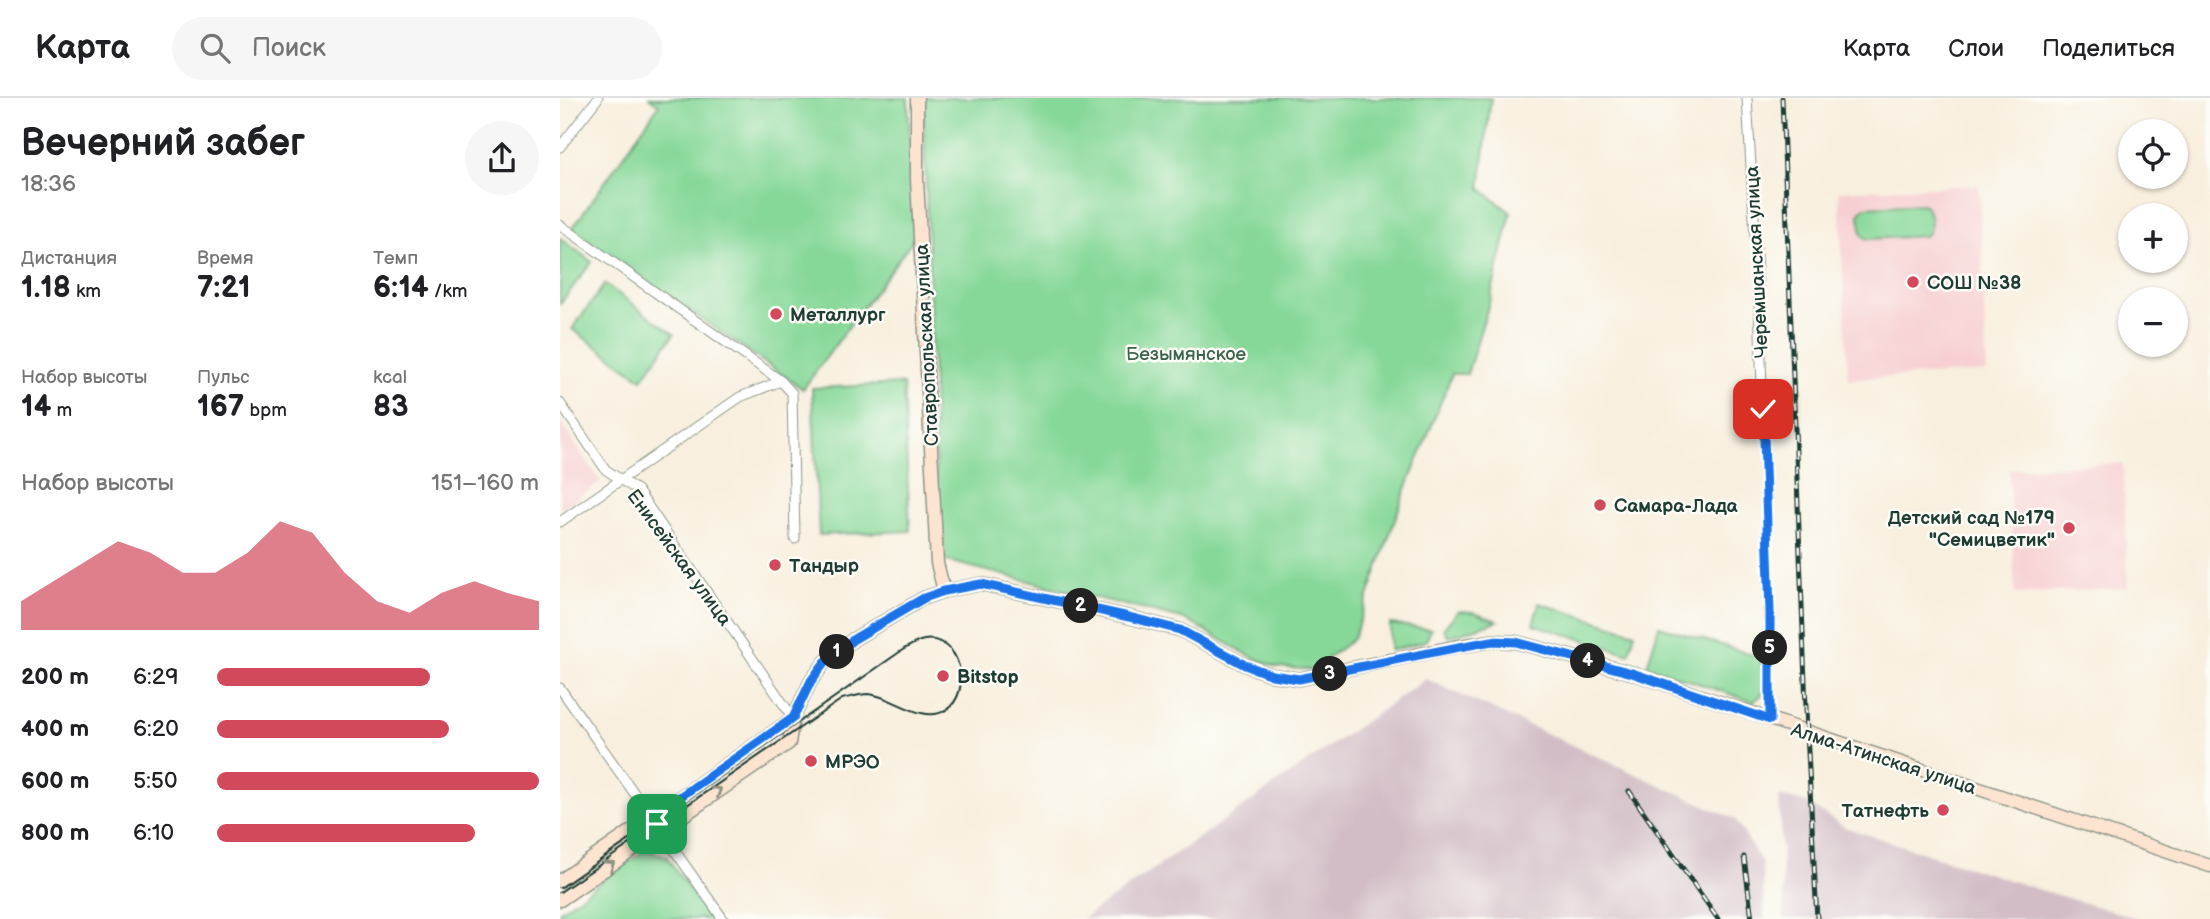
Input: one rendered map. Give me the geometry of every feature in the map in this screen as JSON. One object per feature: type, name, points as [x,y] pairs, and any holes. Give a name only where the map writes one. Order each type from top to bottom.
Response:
[{"type":"street","points":[[560,147],[598,98]]},
{"type":"street","name":"Ставропольская улица","points":[[917,98],[918,179],[937,563],[944,591]]},
{"type":"street","name":"Черемшанская улица","points":[[1747,98],[1761,354],[1770,612],[1770,720]]},
{"type":"street","points":[[560,225],[781,380],[792,393],[795,539]]},
{"type":"street","points":[[560,522],[740,397],[781,380]]},
{"type":"street","name":"Енисейская улица","points":[[560,403],[606,470],[637,490],[793,718]]},
{"type":"street","name":"Алма-Атинская улица","points":[[560,900],[789,743],[793,718],[811,681],[825,662],[854,639],[924,598],[981,584],[1180,630],[1245,665],[1272,675],[1299,679],[1467,645],[1492,641],[1516,642],[1632,673],[2210,866]]},
{"type":"street","points":[[560,688],[723,919]]},
{"type":"street","name":"Алма-Атинская улица","points":[[560,881],[793,718]]},
{"type":"shaded area","name":"СОШ №38","points":[[1979,185],[1987,372],[1848,379],[1839,191]]},
{"type":"shaded area","points":[[560,422],[601,482],[560,510]]},
{"type":"shaded area","name":"Детский сад №179 \"Семицветик\"","points":[[2123,463],[2128,588],[2015,594],[2009,469]]},
{"type":"shaded area","points":[[1426,679],[1735,819],[1762,863],[1765,919],[1082,919]]},
{"type":"shaded area","points":[[1779,796],[1805,802],[1844,827],[2139,919],[1784,919]]},
{"type":"green space","name":"Металлург","points":[[650,98],[908,98],[914,238],[803,389],[572,229],[659,105]]},
{"type":"green space","name":"Безымянское","points":[[923,98],[1491,98],[1480,188],[1511,213],[1490,300],[1467,374],[1452,374],[1403,497],[1353,639],[1312,670],[1277,667],[1252,657],[1186,620],[939,559]]},
{"type":"green space","points":[[1923,204],[1931,220],[1930,229],[1925,236],[1867,239],[1862,235],[1859,214],[1865,207]]},
{"type":"green space","points":[[560,238],[592,262],[560,304]]},
{"type":"green space","points":[[605,284],[674,334],[642,379],[572,329]]},
{"type":"green space","points":[[903,384],[910,531],[819,535],[812,388]]},
{"type":"green space","points":[[1539,603],[1635,633],[1629,654],[1533,624]]},
{"type":"green space","points":[[1458,611],[1474,612],[1498,621],[1448,637],[1444,628]]},
{"type":"green space","points":[[1390,624],[1431,629],[1426,641],[1390,651]]},
{"type":"green space","points":[[1659,626],[1760,657],[1764,679],[1762,695],[1753,702],[1647,666]]},
{"type":"green space","points":[[645,850],[666,856],[710,919],[560,919],[560,911]]},
{"type":"tram line","points":[[560,888],[904,649],[924,640],[936,641],[947,646],[954,655],[961,678],[955,702],[946,710],[937,714],[918,712],[869,694],[842,699],[560,892]]},
{"type":"railway","points":[[1782,98],[1817,919]]},
{"type":"railway","points":[[1629,791],[1718,919]]},
{"type":"railway","points":[[1744,857],[1752,919]]},
{"type":"place","name":"СОШ №38","points":[[1913,282]]},
{"type":"place","name":"Металлург","points":[[776,314]]},
{"type":"place","name":"Самара-Лада","points":[[1600,505]]},
{"type":"place","name":"Детский сад №179 \"Семицветик\"","points":[[2069,528]]},
{"type":"place","name":"Тандыр","points":[[775,565]]},
{"type":"place","name":"Bitstop","points":[[943,676]]},
{"type":"place","name":"МРЭО","points":[[811,761]]},
{"type":"place","name":"Татнефть","points":[[1943,810]]},
{"type":"route","points":[[657,824],[651,817],[793,718],[811,681],[825,662],[854,639],[924,598],[981,584],[1180,630],[1245,665],[1272,675],[1299,679],[1492,641],[1516,642],[1632,673],[1770,720],[1770,612],[1763,409]]}]
